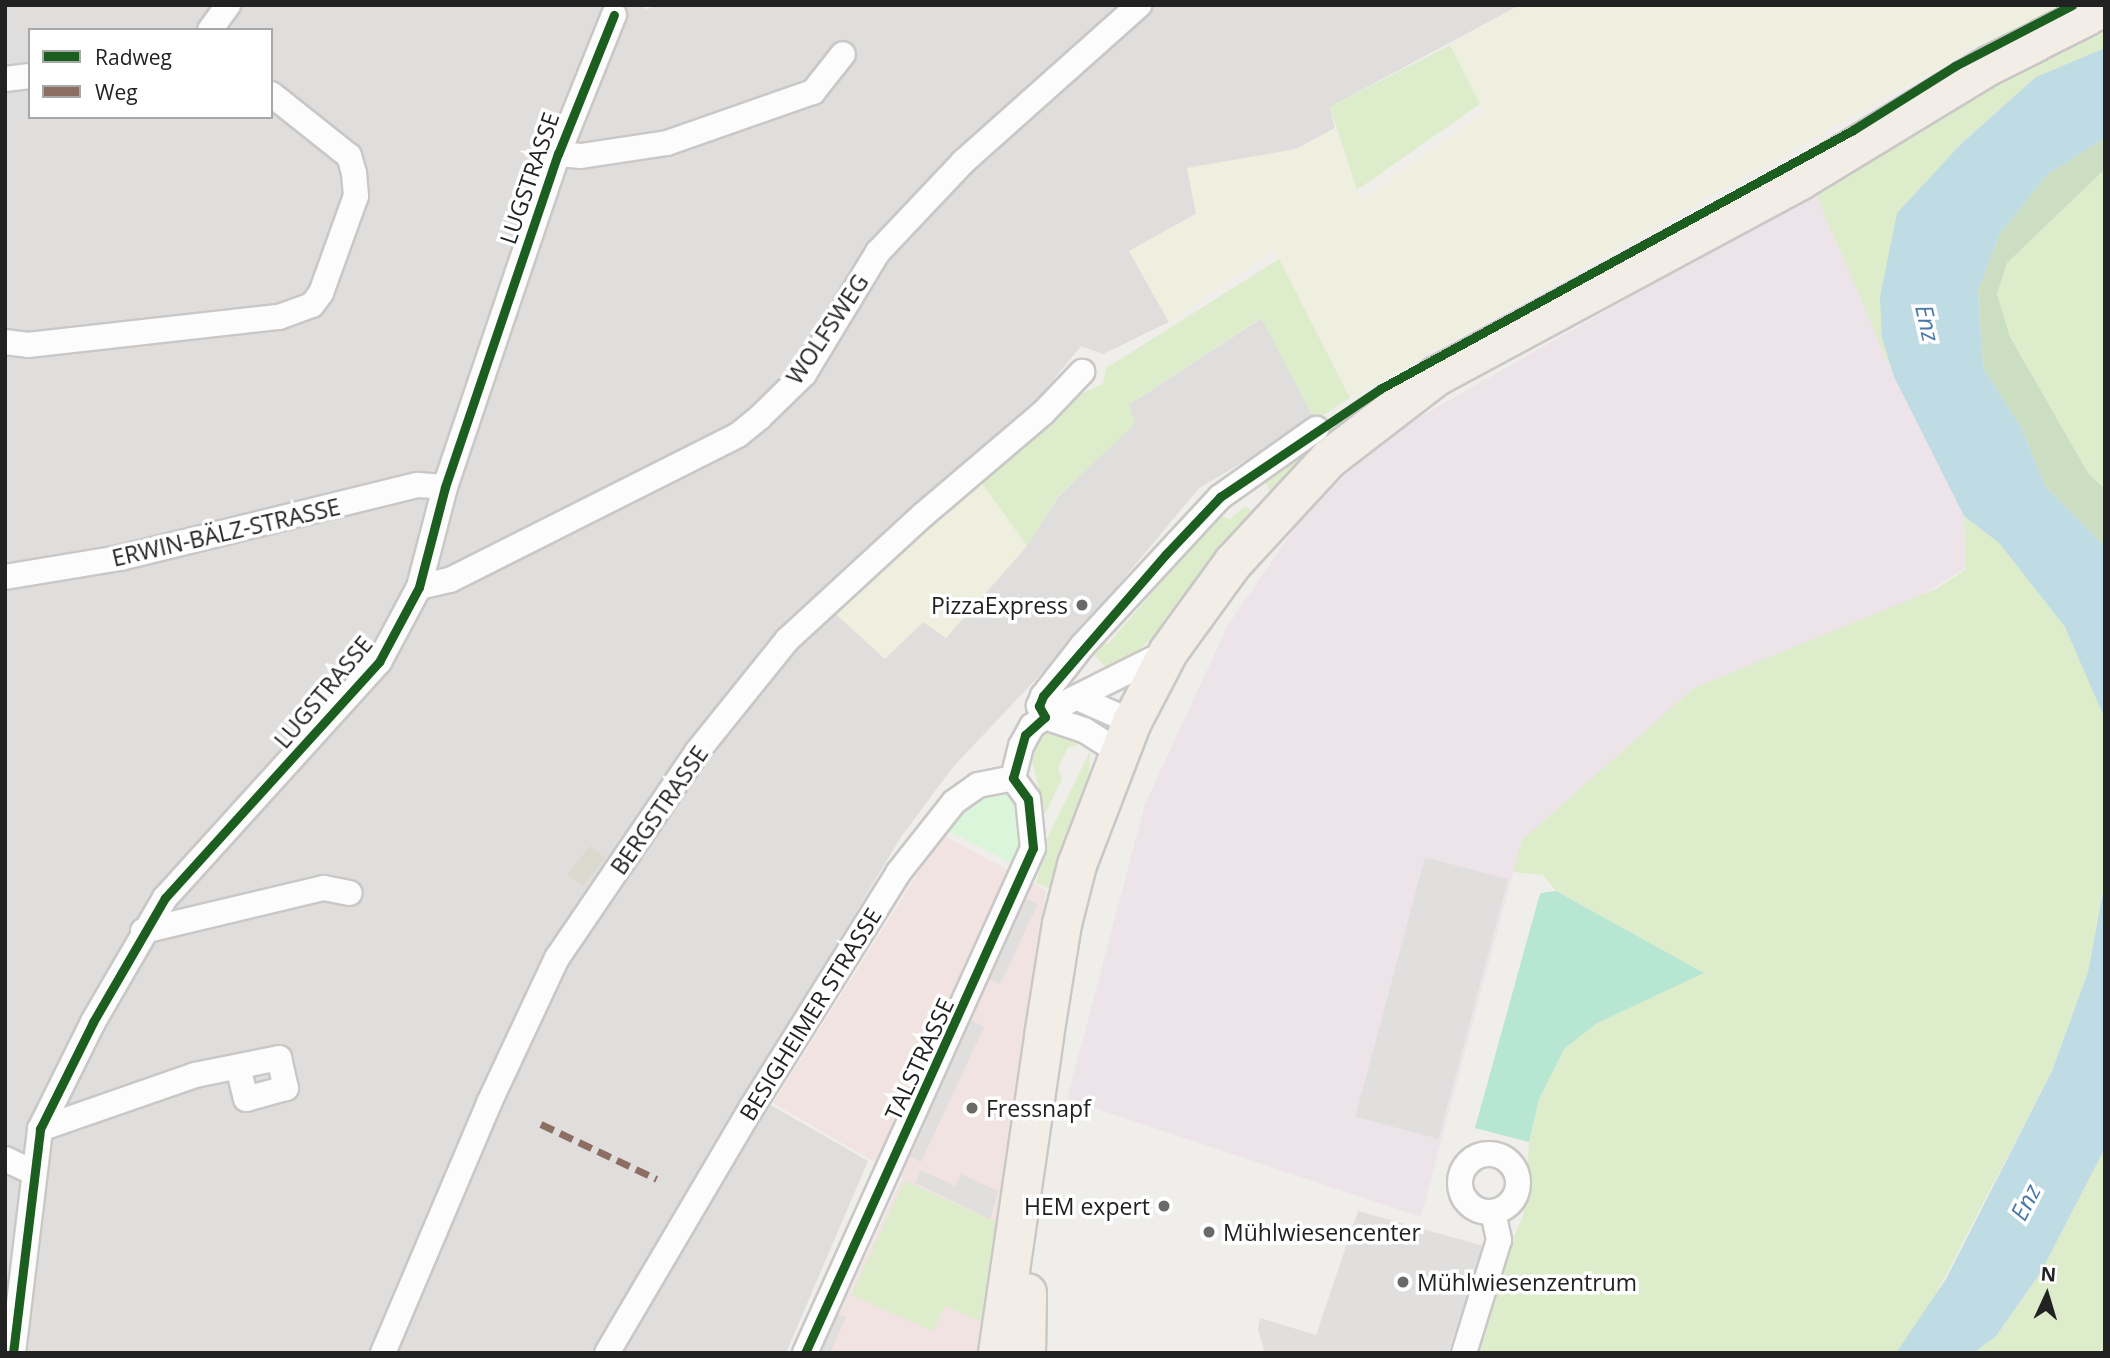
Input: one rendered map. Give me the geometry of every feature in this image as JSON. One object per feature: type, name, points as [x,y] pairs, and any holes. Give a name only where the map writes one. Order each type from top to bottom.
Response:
[{"type":"main road","points":[[998,1353],[1062,924],[1077,865],[1125,737],[1169,651],[1276,512],[1330,458],[1395,404],[1517,330],[1790,186],[1987,67],[2105,7]]},
{"type":"main road","points":[[1026,1176],[1026,1353]]},
{"type":"street","points":[[211,28],[228,5]]},
{"type":"street","name":"WOLFSWEG","points":[[419,587],[450,580],[738,435],[804,374],[878,252],[1001,126],[1139,5]]},
{"type":"street","name":"LUGSTRASSE","points":[[13,1353],[16,1218],[31,1171],[40,1129],[143,931],[243,809],[379,662],[419,587],[445,487],[558,154],[614,15]]},
{"type":"street","points":[[558,154],[581,156],[667,143],[813,92],[843,54]]},
{"type":"street","points":[[5,79],[28,76]]},
{"type":"street","points":[[5,342],[28,345],[279,317],[312,305],[321,293],[356,196],[354,173],[349,156],[273,96]]},
{"type":"street","name":"BERGSTRASSE","points":[[383,1353],[557,958],[697,752],[787,640],[923,515],[1043,413],[1082,372]]},
{"type":"street","points":[[1125,737],[1084,730],[1045,717],[1039,706],[1043,696],[1067,664],[1220,496],[1316,429]]},
{"type":"street","name":"ERWIN-BÄLZ-STRASSE","points":[[5,578],[120,558],[418,485],[445,487]]},
{"type":"street","points":[[1013,778],[1025,735],[1045,717],[1169,651]]},
{"type":"street","points":[[1067,664],[1075,682],[1089,694],[1125,737]]},
{"type":"street","name":"BESIGHEIMER STRASSE","points":[[607,1353],[752,1107],[898,873],[954,802],[978,785],[1013,778]]},
{"type":"street","name":"TALSTRASSE","points":[[805,1353],[1033,848],[1028,799],[1013,778]]},
{"type":"street","points":[[143,931],[324,888],[350,893]]},
{"type":"street","points":[[40,1129],[195,1075],[238,1068]]},
{"type":"street","points":[[5,1159],[31,1171]]},
{"type":"street","points":[[1464,1353],[1499,1240],[1493,1212]]},
{"type":"shaded area","points":[[5,5],[641,5],[646,9],[657,5],[1520,5],[1330,107],[1335,128],[1296,149],[1252,159],[1196,214],[1129,251],[1169,322],[1103,354],[1081,346],[1018,423],[924,622],[946,637],[1027,546],[1058,497],[1134,424],[1128,405],[1262,318],[1315,420],[1199,488],[1071,642],[953,767],[901,837],[748,1092],[868,1161],[786,1353],[609,1353],[595,1345],[590,1353],[5,1353]]},
{"type":"shaded area","points":[[1815,192],[1894,377],[1964,516],[1966,568],[1522,840],[1421,1217],[1067,1099],[1145,804],[1228,625],[1300,520],[1381,439]]},
{"type":"shaded area","points":[[942,835],[1046,890],[978,1353],[821,1353],[902,1178],[773,1103]]},
{"type":"shaded area","points":[[590,846],[605,858],[582,886],[567,874]]},
{"type":"shaded area","points":[[1425,857],[1508,879],[1438,1139],[1355,1117]]},
{"type":"shaded area","points":[[1025,898],[1038,904],[1000,985],[987,979]]},
{"type":"shaded area","points":[[971,1020],[984,1027],[921,1162],[910,1157]]},
{"type":"shaded area","points":[[921,1170],[955,1186],[961,1174],[998,1191],[990,1219],[915,1183]]},
{"type":"shaded area","name":"Mühlwiesenzentrum","points":[[1358,1211],[1484,1246],[1448,1353],[1265,1353],[1258,1330],[1260,1318],[1316,1335]]},
{"type":"shaded area","points":[[833,1312],[846,1317],[830,1353],[815,1353]]},
{"type":"green space","points":[[1520,5],[2061,5],[1974,48],[1350,398],[1274,250],[1169,322],[1129,251],[1196,214],[1187,168],[1296,149],[1335,128],[1362,201],[1484,112],[1450,45]]},
{"type":"green space","points":[[2105,18],[2105,48],[2036,77],[1961,144],[1897,213],[1882,338],[1894,377],[1815,192]]},
{"type":"green space","points":[[1450,45],[1480,104],[1357,190],[1330,107]]},
{"type":"green space","points":[[2105,138],[2105,169],[2007,263],[1997,294],[2010,337],[2088,473],[2105,489],[2105,547],[2045,486],[2022,429],[1983,368],[1978,291],[2000,233],[2048,174]]},
{"type":"green space","points":[[2105,169],[2105,489],[2088,473],[2010,337],[1997,294],[2007,263]]},
{"type":"green space","points":[[1279,259],[1350,398],[1315,420],[1261,318],[1129,404],[1135,424],[1058,496],[1027,546],[979,479],[1075,396],[1103,384],[1106,368]]},
{"type":"green space","points":[[1422,367],[1127,662],[1111,674],[1091,651],[1101,640],[1108,644],[1218,516],[1230,519],[1245,507],[1251,510],[1271,493],[1265,482],[1269,476],[1347,415]]},
{"type":"green space","points":[[979,479],[1027,546],[946,638],[923,622],[885,659],[830,609]]},
{"type":"green space","points":[[1964,516],[1999,543],[2065,627],[2090,678],[2105,719],[2105,881],[2088,972],[2052,1071],[1922,1321],[1896,1353],[1475,1353],[1501,1267],[1523,1216],[1529,1142],[1539,1099],[1564,1049],[1596,1023],[1704,973],[1556,891],[1543,875],[1513,872],[1522,840],[1694,688],[1938,588],[1966,569]]},
{"type":"green space","points":[[1053,731],[1085,742],[1068,748],[1058,768],[1062,779],[1045,814],[1032,760],[1040,738]]},
{"type":"green space","points":[[1090,751],[1089,781],[1054,891],[1036,883],[1048,836]]},
{"type":"green space","points":[[999,792],[1010,797],[1020,823],[1020,851],[1013,864],[947,830],[958,810],[986,794]]},
{"type":"green space","points":[[1556,891],[1704,973],[1597,1023],[1564,1049],[1539,1099],[1529,1142],[1475,1128],[1539,897],[1541,893]]},
{"type":"green space","points":[[2105,1148],[2105,1347],[2101,1353],[1974,1353],[1996,1336],[2041,1272]]},
{"type":"green space","points":[[905,1181],[998,1223],[985,1323],[945,1306],[933,1331],[851,1295]]},
{"type":"water","name":"Enz","points":[[2105,48],[2105,138],[2048,174],[2000,233],[1978,291],[1983,368],[2022,429],[2045,486],[2105,547],[2105,719],[2065,627],[1999,543],[1964,516],[1894,377],[1882,338],[1880,297],[1897,213],[1961,144],[2036,77]]},
{"type":"water","name":"Enz","points":[[2105,881],[2105,1148],[2041,1272],[1996,1336],[1974,1353],[1896,1353],[1946,1279],[2052,1071],[2088,972]]},
{"type":"marked path","points":[[541,1124],[657,1179]]},
{"type":"cycle path","points":[[805,1353],[1033,848],[1028,799],[1013,778],[1025,735],[1045,717],[1039,706],[1043,696],[1166,554],[1220,497],[1380,389],[1853,130],[1955,66],[2072,5]]},
{"type":"cycle path","points":[[13,1353],[40,1129],[93,1022],[165,898],[379,662],[419,587],[445,487],[558,154],[614,15]]},
{"type":"place","name":"PizzaExpress","points":[[1082,605]]},
{"type":"place","name":"Fressnapf","points":[[972,1108]]},
{"type":"place","name":"HEM expert","points":[[1164,1206]]},
{"type":"place","name":"Mühlwiesencenter","points":[[1209,1232]]},
{"type":"place","name":"Mühlwiesenzentrum","points":[[1403,1282]]}]
